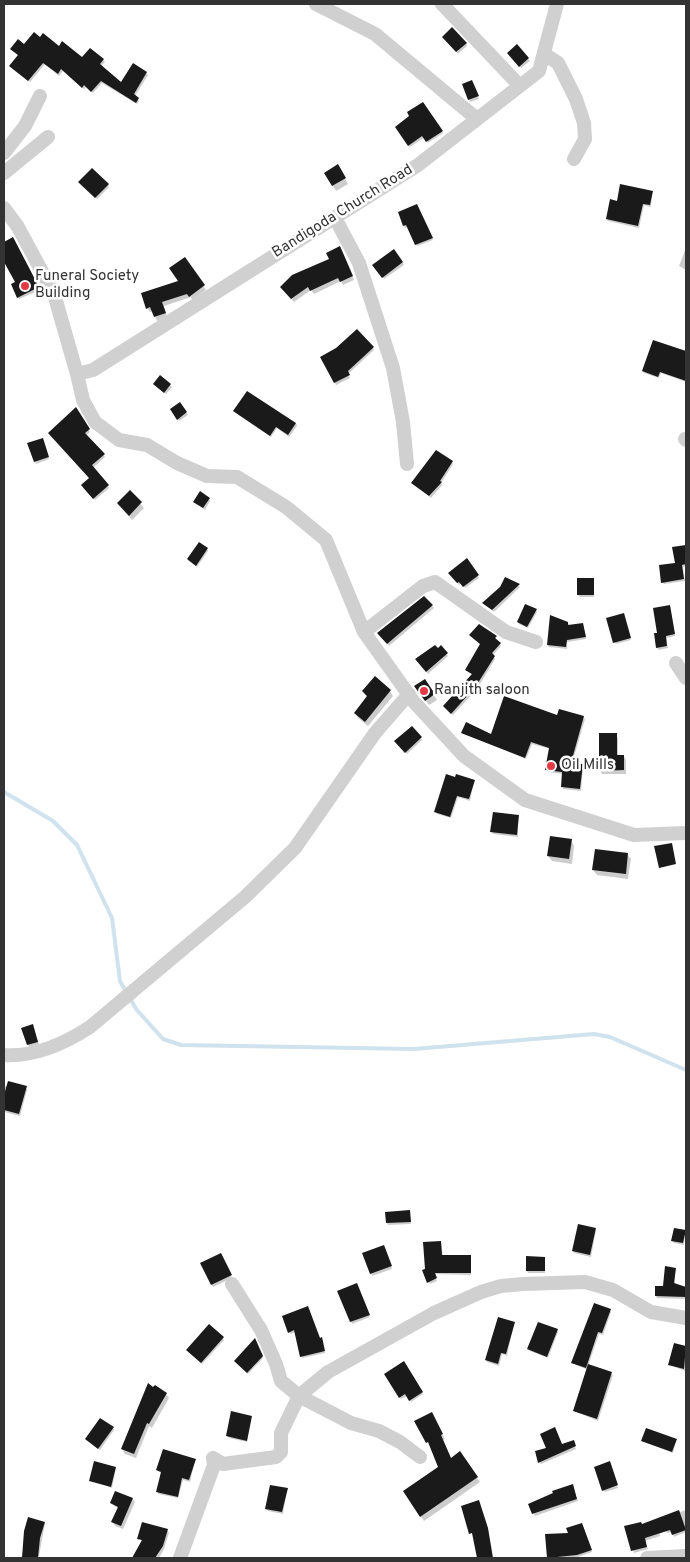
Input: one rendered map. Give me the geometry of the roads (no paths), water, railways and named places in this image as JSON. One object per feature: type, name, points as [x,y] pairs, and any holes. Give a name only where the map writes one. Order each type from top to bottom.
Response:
[{"type":"street","points":[[316,4],[375,34],[477,119]]},
{"type":"street","points":[[442,4],[520,86]]},
{"type":"street","name":"Bandigoda Church Road","points":[[77,374],[93,370],[418,165],[539,71],[557,4]]},
{"type":"street","points":[[544,54],[558,63],[576,99],[584,123],[585,138],[574,159]]},
{"type":"street","points":[[4,153],[24,126],[40,96]]},
{"type":"street","points":[[4,173],[48,137]]},
{"type":"street","points":[[4,208],[18,227],[54,294],[83,400],[95,422],[119,440],[147,445],[177,463],[208,476],[237,477],[286,507],[326,540],[364,632],[409,694],[464,756],[525,800],[634,835],[686,833]]},
{"type":"street","points":[[335,218],[359,263],[393,368],[403,422],[407,464]]},
{"type":"street","points":[[364,632],[423,586],[436,582],[506,632],[536,642]]},
{"type":"street","points":[[676,662],[686,678]]},
{"type":"street","points":[[4,1056],[37,1052],[66,1042],[90,1027],[245,897],[295,848],[375,733],[409,694]]},
{"type":"street","points":[[180,1558],[214,1465],[213,1458],[223,1464],[276,1458],[281,1452],[281,1433],[299,1396],[328,1372],[434,1313],[481,1292],[501,1286],[586,1282],[613,1290],[651,1312],[686,1318]]},
{"type":"street","points":[[232,1284],[261,1330],[276,1364],[281,1381],[299,1396],[351,1423],[379,1431],[400,1442],[420,1457]]},
{"type":"street","points":[[648,1558],[686,1556]]},
{"type":"waterway","points":[[4,792],[53,821],[77,845],[112,918],[120,981],[126,992]]},
{"type":"waterway","points":[[130,998],[136,1009],[163,1039],[181,1045],[414,1049],[594,1034],[610,1037],[686,1070]]},
{"type":"place","name":"Funeral Society Building","points":[[25,286]]},
{"type":"place","name":"Ranjith saloon","points":[[424,691]]},
{"type":"place","name":"Oil Mills","points":[[551,766]]}]
